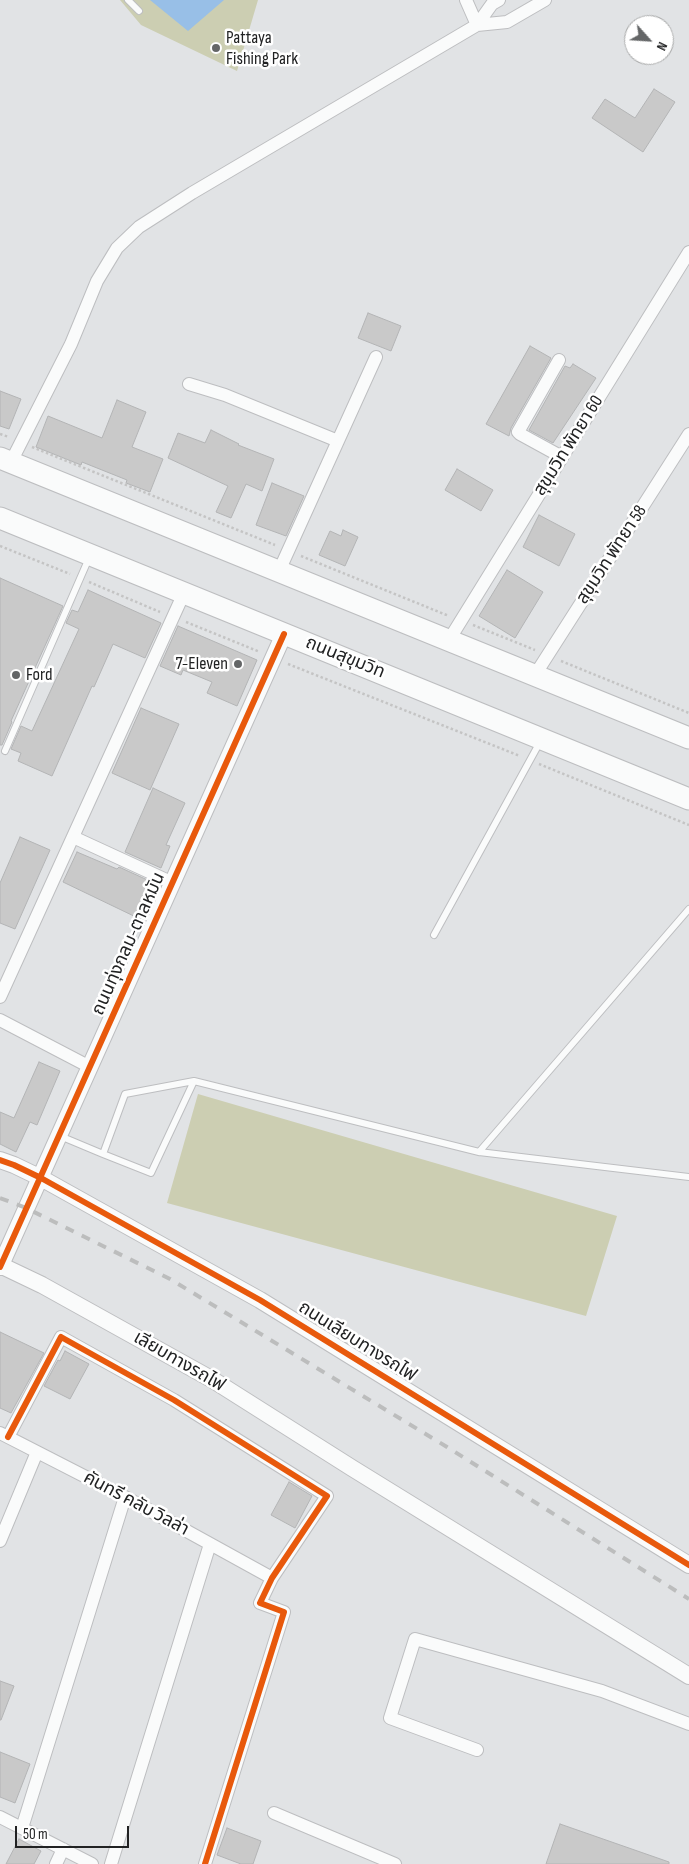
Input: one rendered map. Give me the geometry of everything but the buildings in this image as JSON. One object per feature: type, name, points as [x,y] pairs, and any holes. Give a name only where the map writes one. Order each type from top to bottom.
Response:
[{"type":"highway","points":[[5,460],[689,738]]},
{"type":"highway","name":"ถนนสุขุมวิท","points":[[0,518],[689,799]]},
{"type":"street","points":[[466,0],[477,25]]},
{"type":"street","points":[[5,460],[21,442],[71,344],[97,281],[117,248],[139,227],[477,25],[492,4],[499,0]]},
{"type":"street","points":[[477,25],[507,22],[545,0]]},
{"type":"street","name":"สุขุมวิท พัทยา 60","points":[[449,640],[689,252]]},
{"type":"street","points":[[279,571],[376,357]]},
{"type":"street","points":[[559,360],[518,432],[562,457]]},
{"type":"street","points":[[188,384],[226,395],[338,441]]},
{"type":"street","name":"สุขุมวิท พัทยา 58","points":[[535,675],[689,434]]},
{"type":"street","points":[[0,997],[184,593]]},
{"type":"street","name":"ถนนทุ่งกลม-ตาลหมัน","points":[[0,1266],[174,883],[284,634]]},
{"type":"street","points":[[74,837],[174,883]]},
{"type":"street","points":[[0,1020],[90,1067]]},
{"type":"street","name":"ถนนเลียบทางรถไฟ","points":[[0,1160],[41,1178],[260,1300],[689,1565]]},
{"type":"street","name":"เลียบทางรถไฟ","points":[[0,1266],[42,1285],[213,1380],[689,1676]]},
{"type":"street","points":[[4,1435],[61,1337],[174,1400],[327,1496],[272,1578],[260,1603],[284,1612],[205,1864]]},
{"type":"street","name":"คันทรี คลับ วิลล่า","points":[[4,1435],[125,1497],[272,1578]]},
{"type":"street","points":[[0,1541],[37,1452]]},
{"type":"street","points":[[22,1828],[125,1497]]},
{"type":"street","points":[[111,1864],[210,1544]]},
{"type":"street","points":[[477,1750],[390,1718],[415,1639],[602,1691],[689,1724]]},
{"type":"street","points":[[274,1813],[396,1864]]},
{"type":"street","points":[[0,1816],[92,1864]]},
{"type":"street","points":[[56,1864],[63,1850]]},
{"type":"lane","points":[[128,0],[138,11]]},
{"type":"lane","points":[[5,751],[90,555]]},
{"type":"lane","points":[[434,935],[541,738]]},
{"type":"lane","points":[[479,1152],[689,909]]},
{"type":"lane","points":[[59,1135],[150,1172],[194,1081]]},
{"type":"lane","points":[[103,1154],[125,1094],[194,1081],[479,1152],[689,1177]]},
{"type":"path","points":[[0,434],[689,713]]},
{"type":"path","points":[[0,546],[689,825]]},
{"type":"green space","name":"Pattaya Fishing Park","points":[[120,0],[258,0],[237,71],[141,25]]},
{"type":"green space","points":[[198,1094],[617,1216],[586,1316],[167,1203]]},
{"type":"water","points":[[150,0],[224,0],[188,31]]},
{"type":"railway","points":[[0,1198],[26,1208],[170,1279],[447,1447],[689,1599]]},
{"type":"cycle path","points":[[0,1267],[284,634]]},
{"type":"cycle path","points":[[0,1160],[41,1178],[260,1300],[689,1565]]},
{"type":"cycle path","points":[[8,1437],[61,1337],[174,1400],[327,1496],[272,1578],[260,1603],[284,1612],[205,1864]]},
{"type":"place","name":"Pattaya Fishing Park","points":[[216,48]]},
{"type":"place","name":"7-Eleven","points":[[238,664]]},
{"type":"place","name":"Ford","points":[[16,675]]}]
